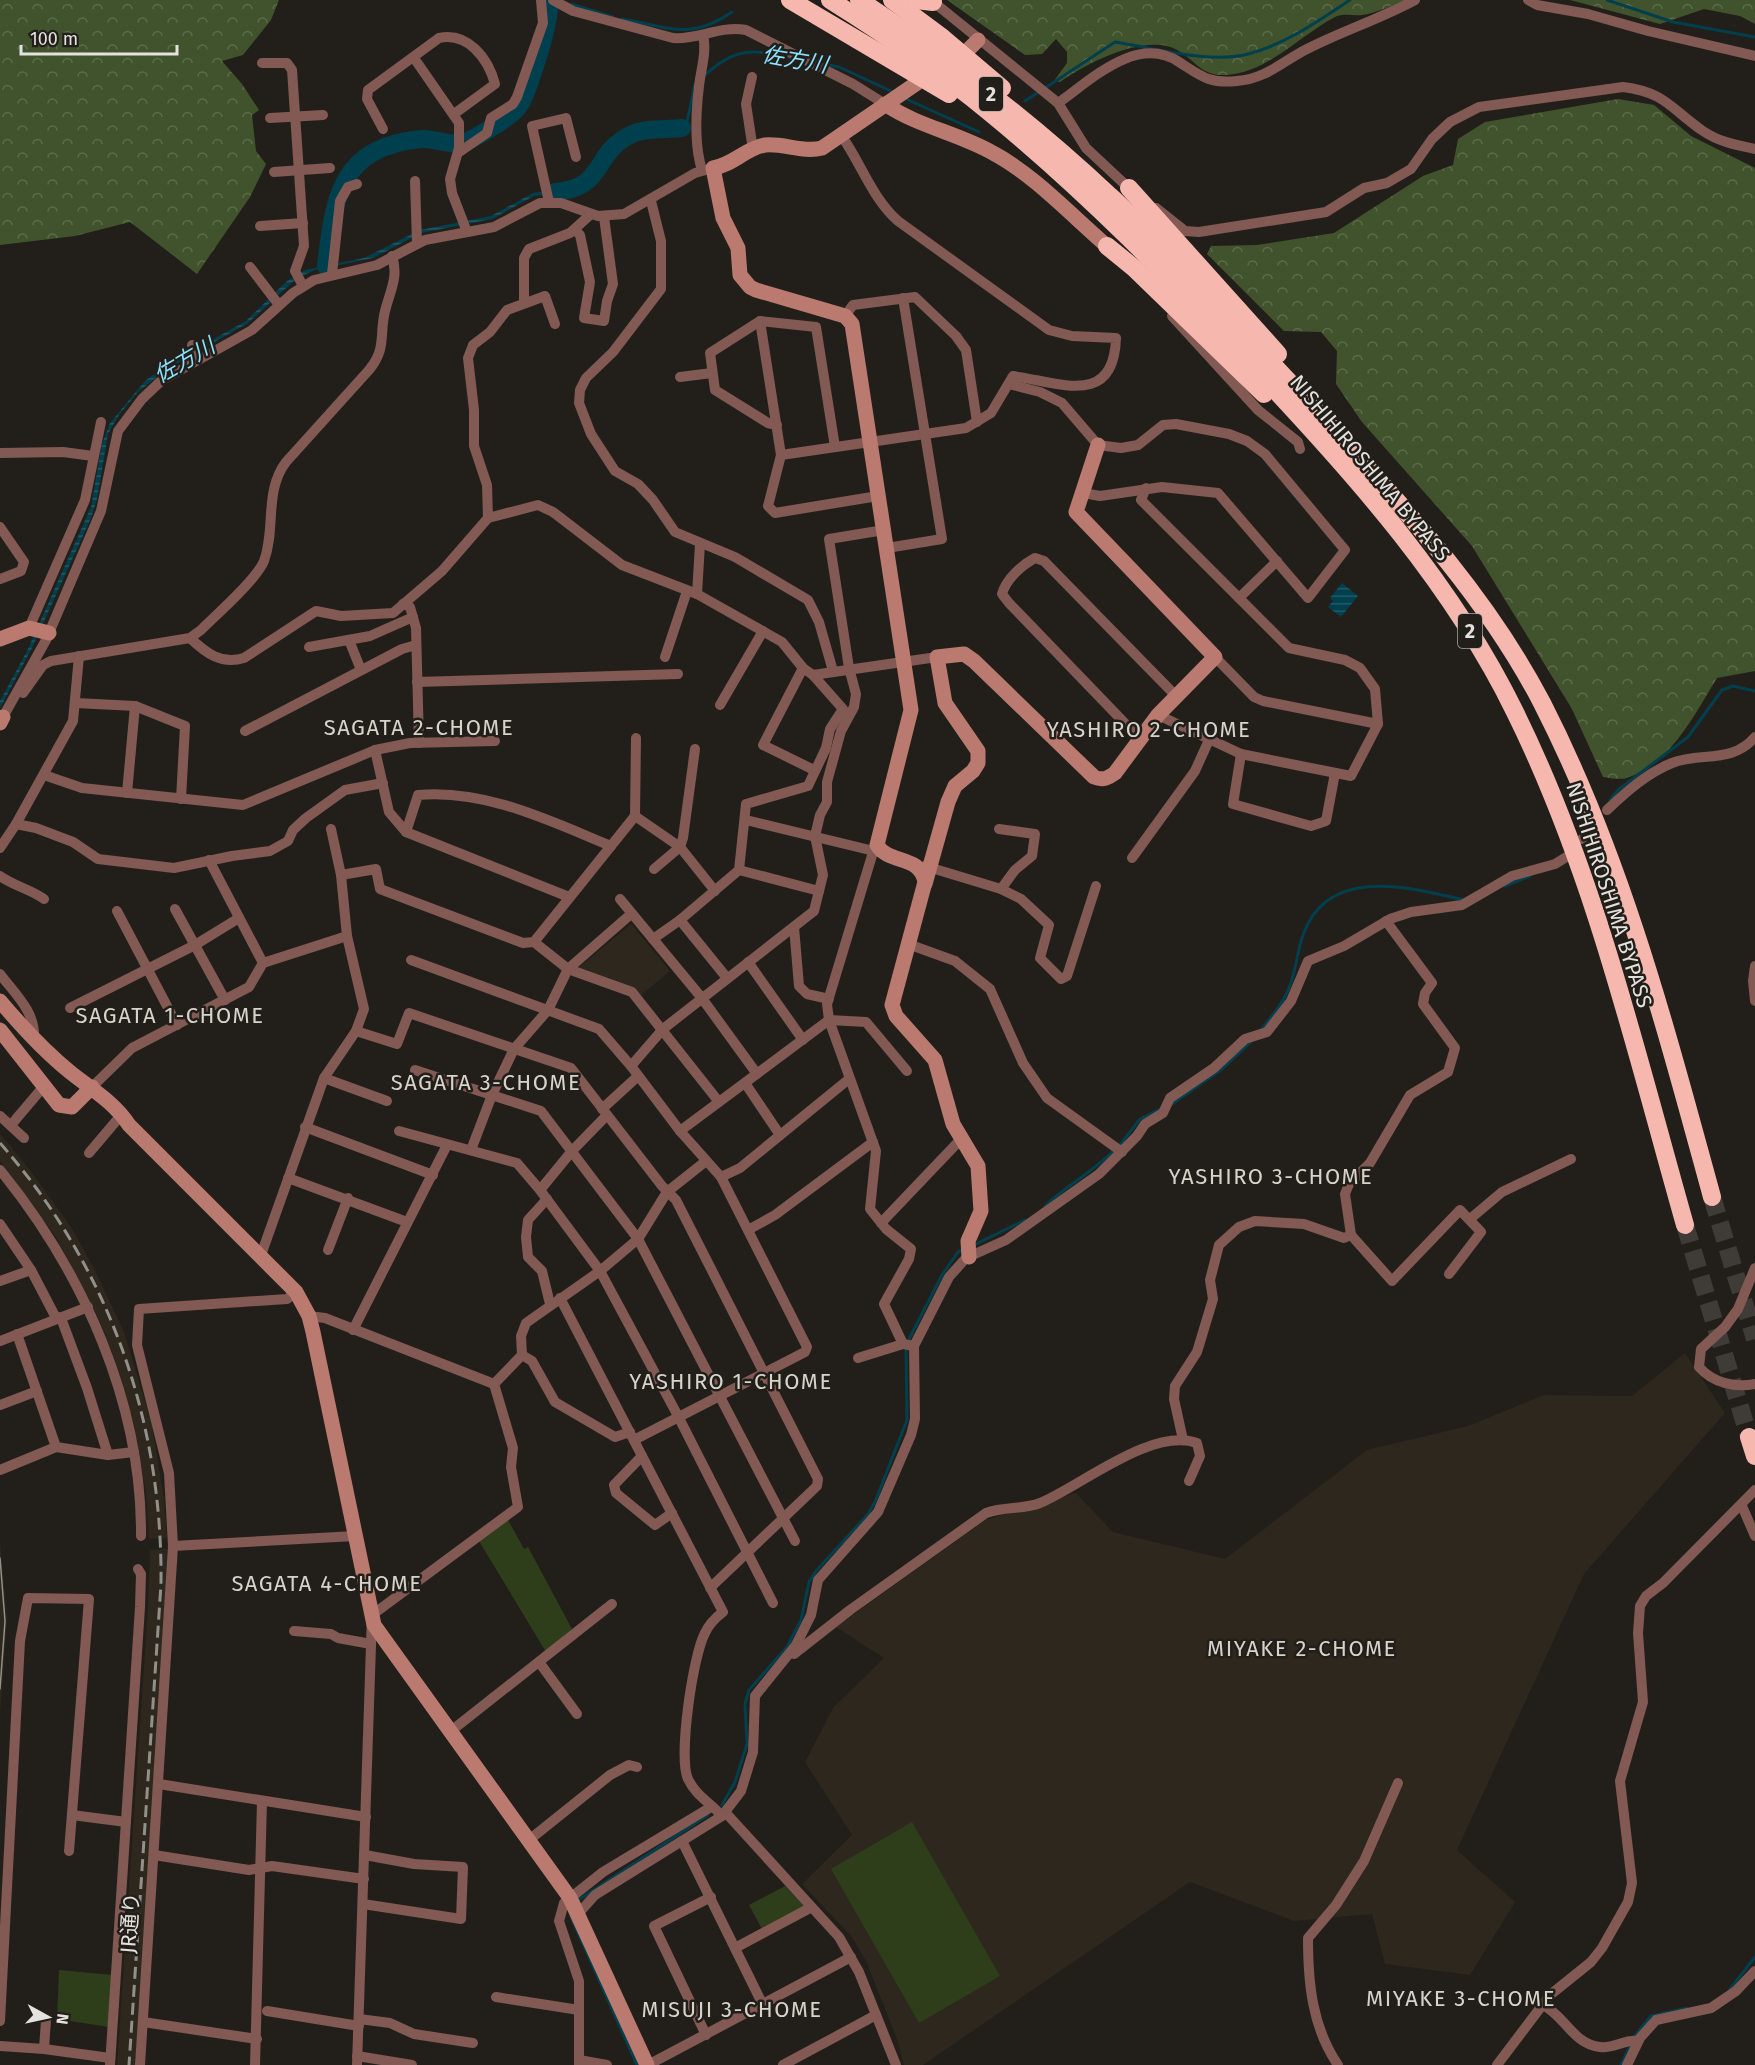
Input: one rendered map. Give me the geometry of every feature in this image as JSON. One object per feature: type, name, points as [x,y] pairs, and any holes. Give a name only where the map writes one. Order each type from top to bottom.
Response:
[{"type":"highway","name":"2","points":[[790,0],[992,120],[1047,161]]},
{"type":"highway","name":"NISHIHIROSHIMA BYPASS","points":[[830,0],[955,85],[1047,161],[1157,264],[1311,428],[1395,527],[1436,581],[1476,640],[1514,709],[1548,785],[1595,912],[1685,1225]]},
{"type":"highway","name":"NISHIHIROSHIMA BYPASS","points":[[859,0],[980,85],[1122,194],[1410,515],[1461,578],[1497,629],[1539,698],[1572,764],[1624,895],[1712,1197]]},
{"type":"highway","name":"2","points":[[892,0],[991,77],[1122,194]]},
{"type":"highway","points":[[1107,246],[1134,268],[1263,393],[1311,428]]},
{"type":"highway","points":[[1749,1437],[1755,1456]]},
{"type":"street","points":[[459,146],[489,125],[517,97],[543,23],[541,0]]},
{"type":"street","points":[[1058,103],[1111,65],[1137,53],[1161,55],[1177,60],[1199,77],[1219,82],[1240,81],[1282,66],[1305,50],[1415,0]]},
{"type":"street","points":[[1527,0],[1537,5],[1588,14],[1648,31],[1755,56]]},
{"type":"street","points":[[927,1],[973,45],[1058,103],[1086,148],[1122,194],[1185,231],[1199,232],[1326,212],[1364,188],[1387,183],[1411,170],[1432,139],[1450,122],[1479,108],[1623,87],[1640,89],[1661,97],[1702,130],[1722,142],[1755,149]]},
{"type":"street","points":[[555,2],[568,9],[673,38],[731,29],[753,32],[852,84],[921,125],[982,147],[1008,161],[1107,246],[1121,266],[1159,301],[1258,410],[1298,442],[1300,449]]},
{"type":"street","points":[[703,35],[705,48],[699,87],[699,153],[708,169],[723,218],[737,244],[740,275],[744,282],[756,290],[845,316],[852,324],[887,548],[911,718],[879,848],[829,999],[829,1020],[876,1151],[876,1172],[870,1209],[881,1223],[911,1249],[909,1259],[884,1304],[903,1344]]},
{"type":"street","points":[[383,129],[367,99],[368,90],[439,38],[453,38],[474,46],[492,73],[495,84],[454,114]]},
{"type":"street","points":[[414,58],[459,123],[459,146],[450,179],[452,193],[465,227]]},
{"type":"street","points":[[262,63],[282,62],[291,66],[303,223],[304,249],[295,267],[300,280]]},
{"type":"street","points":[[752,77],[746,107],[753,150]]},
{"type":"street","points":[[549,196],[590,214],[604,217],[624,214],[708,169],[730,164],[753,150],[767,145],[816,150],[917,83]]},
{"type":"street","points":[[270,118],[323,115]]},
{"type":"street","points":[[549,196],[532,126],[566,118],[577,150]]},
{"type":"street","points":[[781,455],[966,428],[991,413],[1013,376],[1074,385],[1096,383],[1112,369],[1116,338],[1064,336],[1049,330],[898,220],[882,204],[855,154],[841,135]]},
{"type":"street","points":[[274,172],[330,168]]},
{"type":"street","points":[[332,269],[342,196],[348,188],[357,184]]},
{"type":"street","points":[[412,184],[416,237]]},
{"type":"street","points":[[342,196],[354,196]]},
{"type":"street","points":[[1,720],[85,501],[126,418],[161,381],[195,352],[252,330],[275,301],[300,280],[332,269],[368,268],[392,256],[416,237],[465,227],[494,227],[549,196]]},
{"type":"street","points":[[651,201],[661,241],[661,289],[613,352],[586,378],[580,390],[579,403],[591,434],[615,471],[638,484],[653,500],[675,532],[735,557],[808,600],[819,622],[833,671]]},
{"type":"street","points":[[525,302],[524,258],[529,249],[554,241],[575,230],[590,214]]},
{"type":"street","points":[[575,230],[580,235],[590,282],[584,318],[604,321],[607,301],[613,284],[604,217]]},
{"type":"street","points":[[260,226],[303,223]]},
{"type":"street","points":[[0,733],[27,686],[43,665],[51,661],[78,656],[190,638],[201,630],[261,567],[266,553],[277,476],[379,356],[384,339],[384,312],[395,284],[392,256]]},
{"type":"street","points":[[249,271],[275,301]]},
{"type":"street","points":[[488,518],[487,485],[474,446],[474,410],[468,358],[473,345],[490,332],[507,310],[525,302],[545,296],[555,324]]},
{"type":"street","points":[[845,316],[853,305],[915,297],[957,336],[966,350],[977,422]]},
{"type":"street","points":[[887,548],[942,539],[903,298]]},
{"type":"street","points":[[777,425],[768,423],[715,390],[710,353],[760,321],[816,327],[835,447]]},
{"type":"street","points":[[760,321],[781,455],[768,506],[775,513],[878,496]]},
{"type":"street","points":[[680,377],[712,373]]},
{"type":"street","points":[[1009,384],[1040,392],[1062,403],[1098,445],[1121,448],[1138,445],[1163,425],[1176,424],[1229,434],[1247,441],[1265,454],[1345,550],[1308,598],[1218,493],[1146,488],[1100,496],[1083,493]]},
{"type":"street","points":[[0,639],[36,630],[104,504],[101,472],[93,456],[101,422]]},
{"type":"street","points":[[1098,445],[1076,512],[1254,697],[1263,701],[1378,724]]},
{"type":"street","points":[[0,453],[63,452],[93,456]]},
{"type":"street","points":[[1146,488],[1141,500],[1289,648],[1345,660],[1360,668],[1375,689],[1378,724],[1351,776],[1241,754],[1158,715]]},
{"type":"street","points":[[190,638],[207,655],[233,661],[244,658],[316,610],[341,616],[393,613],[442,571],[488,518],[537,505],[553,512],[622,565],[692,592],[782,642],[843,710],[830,729],[826,748],[808,786],[747,804],[739,870],[680,920],[653,939]]},
{"type":"street","points":[[0,527],[24,562],[21,572],[0,579]]},
{"type":"street","points":[[631,1066],[663,1029],[701,997],[814,911],[823,875],[815,836],[820,815],[827,802],[827,782],[841,731],[854,707],[856,694],[849,668],[830,539],[884,530]]},
{"type":"street","points":[[665,657],[692,592],[700,544]]},
{"type":"street","points":[[1140,739],[1002,594],[1004,586],[1027,562],[1035,558],[1044,561],[1176,696]]},
{"type":"street","points":[[1239,598],[1277,561]]},
{"type":"street","points":[[403,604],[410,607],[413,617],[419,743]]},
{"type":"street","points":[[309,647],[370,636],[413,617]]},
{"type":"street","points":[[720,705],[763,631]]},
{"type":"street","points":[[349,640],[361,670]]},
{"type":"street","points":[[246,731],[402,649],[416,645]]},
{"type":"street","points":[[813,675],[849,668],[964,654],[1094,777],[1108,778],[1115,773],[1158,715],[1215,657]]},
{"type":"street","points":[[0,848],[16,824],[73,721],[78,656]]},
{"type":"street","points":[[786,1660],[811,1615],[818,1580],[875,1517],[911,1435],[915,1419],[914,1346],[949,1277],[968,1251],[980,1218],[978,1166],[951,1117],[934,1060],[893,1011],[892,998],[948,802],[955,786],[973,771],[978,763],[978,751],[945,703],[937,657]]},
{"type":"street","points":[[803,668],[763,745],[814,770]]},
{"type":"street","points":[[417,682],[678,674]]},
{"type":"street","points":[[76,703],[135,706],[185,726],[181,798]]},
{"type":"street","points":[[127,793],[135,706]]},
{"type":"street","points":[[1607,810],[1658,769],[1689,758],[1732,754],[1755,737]]},
{"type":"street","points":[[534,942],[634,816],[636,738]]},
{"type":"street","points":[[1132,858],[1195,771],[1209,740]]},
{"type":"street","points":[[44,775],[82,788],[243,805],[375,750],[419,743],[495,741]]},
{"type":"street","points":[[654,869],[680,847],[695,749]]},
{"type":"street","points":[[375,750],[389,812],[406,832],[569,897]]},
{"type":"street","points":[[1241,754],[1233,804],[1311,826],[1326,820],[1335,773]]},
{"type":"street","points":[[16,824],[36,828],[73,842],[98,859],[174,868],[270,851],[288,841],[293,830],[306,818],[345,790],[382,783]]},
{"type":"street","points":[[406,832],[418,795],[438,794],[515,807],[611,846]]},
{"type":"street","points":[[634,816],[680,847],[714,891]]},
{"type":"street","points":[[746,820],[879,848],[915,864],[923,875],[924,890]]},
{"type":"street","points":[[1582,839],[1592,828]]},
{"type":"street","points":[[261,1255],[324,1078],[356,1030],[364,1009],[347,936],[340,875],[331,829]]},
{"type":"street","points":[[999,829],[1035,834],[1032,856],[1015,870],[1001,889]]},
{"type":"street","points":[[968,1251],[1001,1243],[1045,1215],[1066,1196],[1103,1172],[1145,1124],[1163,1113],[1172,1097],[1214,1068],[1245,1039],[1267,1032],[1291,1001],[1308,961],[1344,946],[1386,921],[1411,912],[1462,904],[1512,876],[1555,864],[1568,856]]},
{"type":"street","points":[[209,860],[263,963]]},
{"type":"street","points":[[908,861],[1001,889],[1021,899],[1049,925],[1040,957],[1061,980],[1067,976],[1096,886]]},
{"type":"street","points":[[340,875],[376,869],[381,889],[524,943],[534,942],[568,969],[632,992],[719,1102]]},
{"type":"street","points":[[739,870],[819,891]]},
{"type":"street","points":[[0,876],[15,886],[29,889],[44,899]]},
{"type":"street","points":[[620,899],[701,997],[757,1074]]},
{"type":"street","points":[[175,909],[225,1000]]},
{"type":"street","points":[[117,910],[177,1025]]},
{"type":"street","points":[[471,1150],[492,1095],[514,1049],[548,1010],[568,969],[632,914]]},
{"type":"street","points":[[70,1008],[195,945],[239,918]]},
{"type":"street","points":[[680,920],[727,978]]},
{"type":"street","points":[[1386,921],[1432,983],[1425,993],[1423,1004],[1455,1048],[1448,1072],[1410,1095],[1370,1163],[1349,1184],[1345,1194],[1351,1235],[1392,1281],[1460,1210],[1481,1232],[1449,1274]]},
{"type":"street","points":[[794,927],[799,986],[807,994],[829,999]]},
{"type":"street","points":[[2,1036],[55,1102],[63,1108],[72,1107],[132,1047],[249,987],[263,963],[347,936]]},
{"type":"street","points":[[908,944],[956,961],[990,989],[1023,1063],[1047,1098],[1122,1152]]},
{"type":"street","points":[[411,960],[599,1029],[631,1066],[637,1077],[680,1131],[721,1177],[807,1347],[805,1352],[678,1416],[632,1436],[615,1437],[555,1402],[532,1361],[522,1354]]},
{"type":"street","points":[[748,962],[803,1040]]},
{"type":"street","points":[[1755,966],[1753,981],[1755,1001]]},
{"type":"street","points":[[0,974],[30,1014],[34,1026],[34,1039]]},
{"type":"street","points":[[0,1001],[56,1070],[89,1091]]},
{"type":"street","points":[[0,1001],[34,1039],[89,1091],[123,1119],[296,1292],[309,1316],[374,1625],[530,1840],[573,1906],[647,2065],[851,1957]]},
{"type":"street","points":[[356,1030],[397,1044],[409,1013],[571,1068],[667,1192],[676,1200],[818,1479],[817,1486],[710,1588]]},
{"type":"street","points":[[680,1131],[829,1020],[866,1022],[907,1071]]},
{"type":"street","points":[[415,1070],[541,1112],[638,1239],[795,1541]]},
{"type":"street","points":[[540,1190],[637,1077]]},
{"type":"street","points":[[324,1078],[387,1101]]},
{"type":"street","points":[[721,1177],[740,1168],[849,1079]]},
{"type":"street","points":[[745,1083],[780,1135]]},
{"type":"street","points":[[11,1125],[44,1086]]},
{"type":"street","points":[[0,1116],[24,1138]]},
{"type":"street","points":[[89,1153],[123,1119]]},
{"type":"street","points":[[305,1127],[432,1175]]},
{"type":"street","points":[[399,1131],[517,1163],[540,1190],[600,1271],[678,1416],[773,1603]]},
{"type":"street","points":[[881,1223],[962,1138]]},
{"type":"street","points":[[748,1230],[776,1215],[873,1142]]},
{"type":"street","points":[[353,1330],[447,1145]]},
{"type":"street","points":[[1470,1219],[1502,1192],[1571,1159]]},
{"type":"street","points":[[494,1384],[522,1354],[521,1336],[526,1323],[600,1271],[638,1239],[667,1192],[706,1161]]},
{"type":"street","points":[[0,1170],[47,1234],[88,1307],[113,1375],[134,1452],[140,1493],[141,1536]]},
{"type":"street","points":[[288,1178],[348,1198],[407,1222]]},
{"type":"street","points":[[328,1250],[348,1198]]},
{"type":"street","points":[[547,1199],[528,1220],[526,1237],[528,1257],[543,1271],[550,1304]]},
{"type":"street","points":[[1183,1440],[1174,1399],[1175,1386],[1197,1352],[1213,1299],[1210,1280],[1219,1245],[1239,1227],[1255,1221],[1304,1224],[1344,1238],[1351,1235]]},
{"type":"street","points":[[0,1225],[31,1270],[55,1316],[61,1318]]},
{"type":"street","points":[[1755,1268],[1738,1309],[1725,1327],[1701,1349],[1698,1355],[1699,1367],[1711,1378],[1740,1386],[1755,1384]]},
{"type":"street","points":[[0,1281],[31,1270]]},
{"type":"street","name":"JR通り","points":[[140,2065],[173,1546],[169,1473],[137,1344],[139,1309],[287,1299],[296,1292]]},
{"type":"street","points":[[560,1298],[723,1612],[704,1634],[695,1664],[686,1735],[685,1768],[695,1790],[711,1807],[724,1815],[839,1937],[851,1957],[896,2065]]},
{"type":"street","points":[[0,1341],[88,1307]]},
{"type":"street","points":[[309,1316],[325,1318],[494,1384]]},
{"type":"street","points":[[61,1318],[87,1388],[108,1455]]},
{"type":"street","points":[[18,1334],[56,1447]]},
{"type":"street","points":[[858,1358],[903,1344],[914,1346]]},
{"type":"street","points":[[372,1615],[518,1507],[512,1467],[513,1448],[494,1384]]},
{"type":"street","points":[[0,1405],[37,1391]]},
{"type":"street","points":[[608,2065],[579,2063],[578,1972],[559,1921],[564,1903],[573,1906],[595,1895],[724,1815],[741,1791],[753,1752],[755,1696],[786,1660],[850,1610],[986,1514],[1006,1506],[1021,1509],[1041,1502],[1130,1454],[1172,1439],[1197,1443],[1200,1456],[1189,1481]]},
{"type":"street","points":[[0,1470],[56,1447],[108,1455],[134,1452]]},
{"type":"street","points":[[642,1456],[614,1485],[616,1493],[655,1525],[672,1513]]},
{"type":"street","points":[[1497,2065],[1559,1986],[1591,1962],[1602,1948],[1630,1895],[1632,1883],[1620,1781],[1643,1702],[1638,1633],[1640,1606],[1646,1596],[1663,1583],[1754,1492]]},
{"type":"street","points":[[1742,1506],[1755,1536]]},
{"type":"street","points":[[173,1546],[356,1536]]},
{"type":"street","points":[[0,2046],[44,2049],[110,2062],[140,1607],[141,1574],[138,1569]]},
{"type":"street","points":[[0,2021],[20,1641],[28,1598],[89,1599],[69,1851]]},
{"type":"street","points":[[451,1731],[612,1604]]},
{"type":"street","points":[[372,1615],[357,2060],[412,2065]]},
{"type":"street","points":[[294,1631],[331,1634],[338,1638],[371,1644]]},
{"type":"street","points":[[539,1662],[577,1714]]},
{"type":"street","points":[[530,1840],[610,1775],[629,1765],[637,1767]]},
{"type":"street","points":[[159,1784],[366,1817]]},
{"type":"street","points":[[1338,2065],[1325,2043],[1310,1999],[1308,1938],[1336,1905],[1364,1861],[1398,1784]]},
{"type":"street","points":[[255,2065],[262,1801]]},
{"type":"street","points":[[573,1906],[603,1872],[711,1807]]},
{"type":"street","points":[[72,1815],[126,1822]]},
{"type":"street","points":[[682,1840],[763,2005]]},
{"type":"street","points":[[154,1855],[249,1870],[272,1866],[364,1879]]},
{"type":"street","points":[[363,1904],[461,1919],[463,1867],[414,1864],[365,1856]]},
{"type":"street","points":[[706,2035],[654,1926],[711,1897]]},
{"type":"street","points":[[735,1948],[810,1908]]},
{"type":"street","points":[[1627,2065],[1634,2041],[1656,2020],[1689,2015],[1720,2003],[1755,1971]]},
{"type":"street","points":[[496,1997],[579,2010]]},
{"type":"street","points":[[1543,2005],[1557,2012],[1573,2034],[1592,2046],[1608,2047],[1634,2041]]},
{"type":"street","points":[[267,2011],[359,2023],[390,2023],[414,2034],[473,2043]]},
{"type":"street","points":[[783,2065],[876,2015]]},
{"type":"street","points":[[44,2049],[46,2020]]},
{"type":"street","points":[[143,2022],[257,2039]]},
{"type":"shaded area","points":[[631,924],[670,971],[640,996],[578,968]]},
{"type":"shaded area","points":[[0,1134],[30,1170],[71,1227],[94,1268],[124,1332],[151,1421],[163,1491],[167,1538],[149,1539],[146,1493],[134,1425],[115,1360],[98,1317],[56,1237],[0,1161]]},
{"type":"shaded area","points":[[1685,1353],[1725,1413],[1584,1574],[1457,1850],[1515,1902],[1470,1975],[1385,1964],[1372,1914],[1294,1921],[1190,1882],[923,2065],[904,2065],[897,2039],[866,1961],[852,1937],[802,1884],[852,1835],[805,1762],[833,1708],[884,1658],[836,1627],[985,1520],[1076,1493],[1113,1532],[1225,1559],[1367,1450],[1468,1426],[1544,1395],[1632,1396]]},
{"type":"shaded area","points":[[0,1540],[7,1621],[0,1713]]},
{"type":"shaded area","points":[[167,1549],[167,1585],[135,2065],[117,2065],[150,1550]]},
{"type":"green space","points":[[0,0],[279,0],[271,20],[243,55],[222,61],[242,84],[259,110],[252,115],[256,151],[266,164],[250,197],[197,274],[130,222],[75,236],[0,245]]},
{"type":"green space","points":[[947,0],[1406,0],[1368,14],[1335,17],[1284,52],[1242,72],[1226,75],[1211,73],[1200,68],[1179,51],[1166,46],[1151,45],[1118,52],[1085,66],[1060,82],[1054,81],[1067,63],[1067,52],[1056,39],[1042,54],[1025,55]]},
{"type":"green space","points":[[1570,0],[1755,0],[1755,24],[1740,16],[1704,9],[1660,24]]},
{"type":"green space","points":[[1618,99],[1654,105],[1691,136],[1755,168],[1755,671],[1717,678],[1690,722],[1669,749],[1643,771],[1621,779],[1603,777],[1572,709],[1472,546],[1362,422],[1336,384],[1337,351],[1321,332],[1284,331],[1207,254],[1211,246],[1257,245],[1334,233],[1423,176],[1453,165],[1458,139],[1485,122]]},
{"type":"green space","points":[[508,1520],[524,1549],[528,1547],[572,1629],[546,1652],[479,1541]]},
{"type":"green space","points":[[912,1822],[1000,1976],[919,2023],[831,1869]]},
{"type":"green space","points":[[785,1886],[805,1906],[762,1929],[749,1905]]},
{"type":"green space","points":[[59,1970],[113,1975],[109,2027],[57,2019]]},
{"type":"water","points":[[570,189],[571,192],[534,196],[492,219],[421,233],[373,258],[315,270],[297,278],[248,323],[167,369],[138,392],[119,415],[108,434],[97,499],[91,518],[31,650],[0,708],[0,701],[28,649],[91,507],[102,444],[110,423],[145,381],[165,366],[246,321],[287,281],[305,270],[364,258],[420,230],[491,216],[533,193]]},
{"type":"water","points":[[1342,583],[1358,596],[1341,617],[1328,607],[1333,601],[1330,598]]},
{"type":"waterway","name":"佐方川","points":[[1045,88],[1115,42],[1199,56],[1233,57],[1262,50],[1289,38],[1350,0]]},
{"type":"waterway","name":"佐方川","points":[[1607,0],[1673,22],[1755,37]]},
{"type":"waterway","points":[[571,4],[613,17]]},
{"type":"waterway","points":[[326,266],[338,198],[346,180],[357,165],[373,153],[394,144],[421,139],[452,144],[462,143],[483,133],[509,116],[519,106],[538,58],[549,6]]},
{"type":"waterway","points":[[549,15],[556,8]]},
{"type":"waterway","points":[[622,19],[665,28],[690,29],[703,27],[732,12]]},
{"type":"waterway","name":"佐方川","points":[[704,76],[725,60],[744,53],[765,53],[791,58]]},
{"type":"waterway","name":"佐方川","points":[[824,64],[839,67],[893,92]]},
{"type":"waterway","name":"佐方川","points":[[682,128],[687,122],[695,84]]},
{"type":"waterway","name":"佐方川","points":[[1025,101],[1037,93]]},
{"type":"waterway","name":"佐方川","points":[[904,98],[979,132]]},
{"type":"waterway","name":"佐方川","points":[[555,192],[583,184],[591,177],[609,151],[630,135],[649,130],[682,128]]},
{"type":"waterway","points":[[1610,800],[1619,789],[1688,737],[1722,690],[1733,686],[1755,691]]},
{"type":"waterway","points":[[1505,886],[1530,876]]},
{"type":"waterway","points":[[1261,1030],[1286,994],[1303,935],[1315,913],[1331,898],[1351,890],[1373,886],[1420,890],[1464,900]]},
{"type":"waterway","points":[[1172,1104],[1222,1069],[1253,1040]]},
{"type":"waterway","points":[[1119,1146],[1140,1119],[1160,1109]]},
{"type":"waterway","points":[[1045,1206],[1114,1150]]},
{"type":"waterway","points":[[974,1245],[1025,1220]]},
{"type":"waterway","points":[[722,1805],[735,1782],[747,1744],[745,1704],[749,1690],[787,1647],[801,1620],[809,1582],[816,1571],[868,1514],[875,1502],[907,1420],[906,1350],[910,1337],[942,1275],[958,1252],[963,1250]]},
{"type":"waterway","points":[[577,1901],[708,1815]]},
{"type":"waterway","points":[[571,1917],[637,2065]]},
{"type":"waterway","points":[[1730,1989],[1755,1957]]},
{"type":"waterway","points":[[1633,2038],[1651,2016],[1687,2008]]},
{"type":"waterway","points":[[1621,2065],[1631,2044]]},
{"type":"tunnel","points":[[1712,1197],[1755,1339]]},
{"type":"tunnel","points":[[1685,1225],[1749,1437]]},
{"type":"tram line","points":[[0,1558],[5,1621],[0,1689]]},
{"type":"railway","points":[[0,1143],[38,1191],[71,1241],[99,1293],[122,1348],[139,1405],[152,1463],[159,1523],[161,1584],[129,2065]]},
{"type":"district","name":"SAGATA 2-CHOME","points":[[419,727]]},
{"type":"district","name":"YASHIRO 2-CHOME","points":[[1149,729]]},
{"type":"district","name":"SAGATA 1-CHOME","points":[[170,1015]]},
{"type":"district","name":"SAGATA 3-CHOME","points":[[486,1082]]},
{"type":"district","name":"YASHIRO 3-CHOME","points":[[1271,1176]]},
{"type":"district","name":"YASHIRO 1-CHOME","points":[[731,1381]]},
{"type":"district","name":"SAGATA 4-CHOME","points":[[327,1583]]},
{"type":"district","name":"MIYAKE 2-CHOME","points":[[1302,1648]]},
{"type":"district","name":"MIYAKE 3-CHOME","points":[[1461,1998]]},
{"type":"district","name":"MISUJI 3-CHOME","points":[[732,2009]]}]
